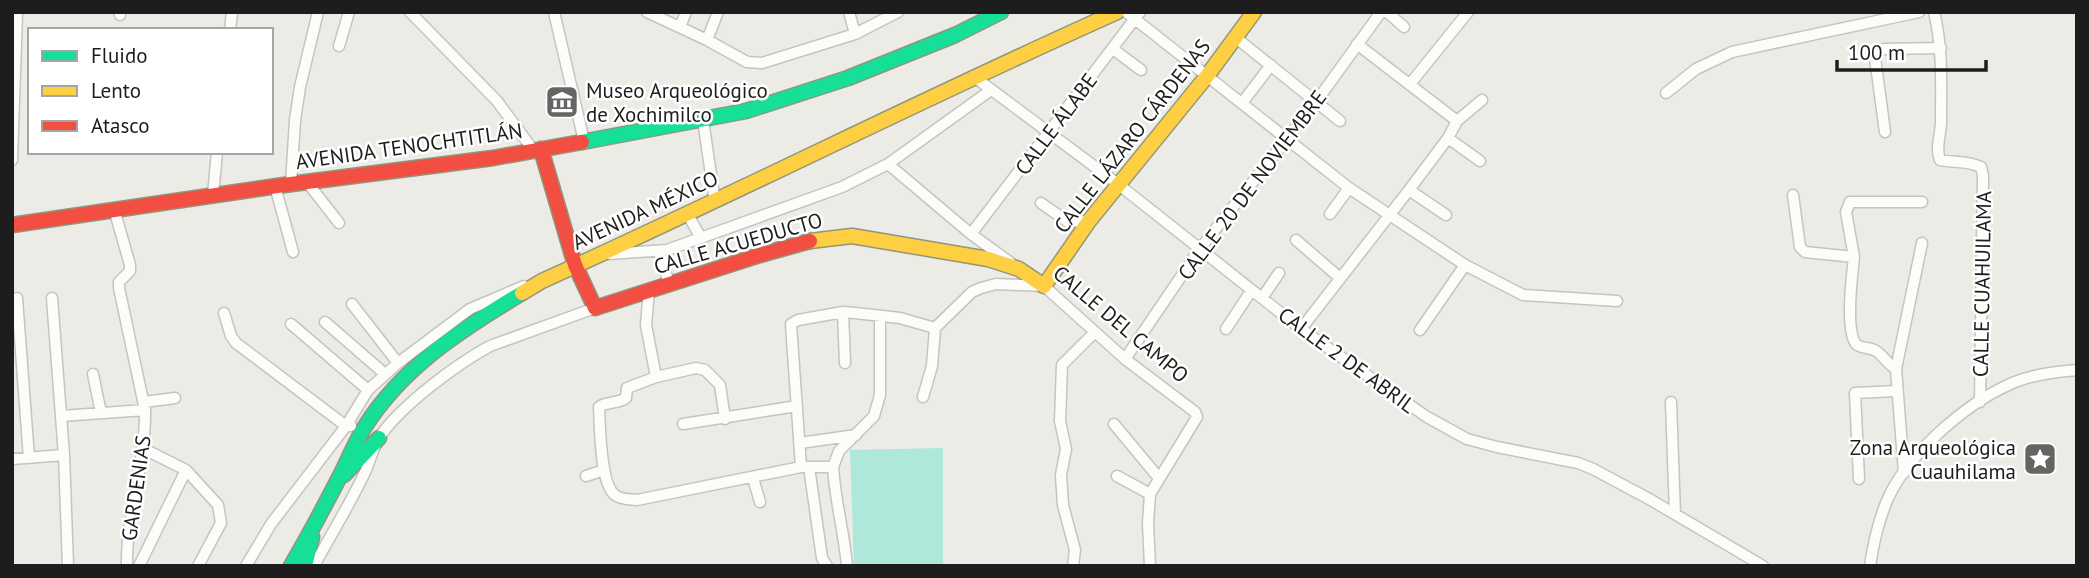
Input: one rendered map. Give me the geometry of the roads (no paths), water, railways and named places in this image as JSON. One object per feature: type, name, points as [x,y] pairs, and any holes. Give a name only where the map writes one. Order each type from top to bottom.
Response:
[{"type":"main road","name":"AVENIDA TENOCHTITLÁN","points":[[12,225],[275,186],[492,158],[746,111],[848,78],[955,35],[1001,12]]},
{"type":"main road","name":"AVENIDA MÉXICO","points":[[291,566],[313,529],[364,428],[396,386],[441,345],[467,326],[542,281],[575,265],[688,215],[973,76],[1117,12]]},
{"type":"main road","name":"CALLE LÁZARO CÁRDENAS","points":[[1044,286],[1089,221],[1207,76],[1254,12]]},
{"type":"main road","points":[[537,150],[575,265],[595,308]]},
{"type":"main road","name":"CALLE ACUEDUCTO","points":[[595,308],[760,255],[823,238],[852,236],[988,259],[1019,269]]},
{"type":"main road","name":"CALLE DEL CAMPO","points":[[1019,269],[1044,286]]},
{"type":"main road","points":[[336,483],[379,438]]},
{"type":"main road","points":[[305,566],[312,544],[313,529]]},
{"type":"street","points":[[12,160],[17,12]]},
{"type":"street","points":[[291,184],[300,87],[318,12]]},
{"type":"street","points":[[340,46],[349,12]]},
{"type":"street","points":[[410,12],[497,101],[537,150]]},
{"type":"street","points":[[554,12],[584,141]]},
{"type":"street","points":[[646,12],[747,62],[762,63],[855,34],[898,12]]},
{"type":"street","points":[[680,27],[686,12]]},
{"type":"street","points":[[707,40],[718,12]]},
{"type":"street","points":[[849,12],[855,34]]},
{"type":"street","name":"CALLE 20 DE NOVIEMBRE","points":[[1125,359],[1199,250],[1316,103],[1381,12]]},
{"type":"street","points":[[1387,12],[1404,27]]},
{"type":"street","points":[[1410,84],[1468,12]]},
{"type":"street","points":[[1666,93],[1696,69],[1732,52],[1919,12]]},
{"type":"street","points":[[1885,132],[1875,58],[1879,51],[1884,49],[1941,48],[1934,12]]},
{"type":"street","points":[[1134,14],[1207,76],[1349,188],[1465,265],[1523,295],[1617,301]]},
{"type":"street","name":"CALLE ÁLABE","points":[[971,234],[1113,49],[1134,14]]},
{"type":"street","points":[[1235,37],[1340,121]]},
{"type":"street","points":[[1357,44],[1457,121]]},
{"type":"street","name":"CALLE CUAHUILAMA","points":[[1941,48],[1941,126],[1938,155],[1940,160],[1971,162],[1981,167],[1983,176],[1980,402]]},
{"type":"street","points":[[1113,49],[1141,70]]},
{"type":"street","points":[[1242,103],[1271,65]]},
{"type":"street","name":"CALLE 2 DE ABRIL","points":[[973,76],[1118,184],[1251,291],[1448,429],[1467,439],[1497,447],[1578,463],[1675,514],[1763,566]]},
{"type":"street","points":[[602,254],[659,252],[842,187],[888,164],[991,90]]},
{"type":"street","points":[[1301,328],[1409,190],[1448,138],[1457,121],[1482,100]]},
{"type":"street","points":[[703,120],[715,202]]},
{"type":"street","points":[[1448,138],[1480,161]]},
{"type":"street","points":[[213,195],[217,154]]},
{"type":"street","name":"CALLE DEL CAMPO","points":[[888,164],[971,234],[1019,269]]},
{"type":"street","points":[[307,182],[339,223]]},
{"type":"street","points":[[275,186],[293,252]]},
{"type":"street","points":[[1330,214],[1349,188]]},
{"type":"street","points":[[1409,190],[1446,215]]},
{"type":"street","points":[[1793,195],[1800,247],[1805,252],[1854,257]]},
{"type":"street","points":[[1896,369],[1885,363],[1880,353],[1859,346],[1854,341],[1849,310],[1854,257],[1846,212],[1850,202],[1922,202]]},
{"type":"street","points":[[1041,203],[1068,222],[1089,221]]},
{"type":"street","name":"GARDENIAS","points":[[114,209],[130,265],[130,271],[119,282],[119,288],[145,406],[145,429],[127,535],[127,566]]},
{"type":"street","points":[[688,215],[701,238]]},
{"type":"street","points":[[1296,240],[1340,278]]},
{"type":"street","points":[[1904,473],[1896,369],[1922,243]]},
{"type":"street","points":[[659,252],[669,284]]},
{"type":"street","points":[[1420,330],[1465,265]]},
{"type":"street","points":[[1262,298],[1279,273]]},
{"type":"street","points":[[246,566],[271,524],[346,426],[368,390],[398,363],[470,309],[535,281],[542,281]]},
{"type":"street","points":[[923,397],[932,366],[935,328],[972,292],[996,284],[1044,286]]},
{"type":"street","name":"CALLE DEL CAMPO","points":[[1044,286],[1094,333],[1198,417],[1158,477],[1150,494],[1150,566]]},
{"type":"street","points":[[649,290],[646,325],[656,377]]},
{"type":"street","points":[[1226,329],[1251,291]]},
{"type":"street","points":[[17,298],[29,457]]},
{"type":"street","points":[[52,298],[64,455],[68,566]]},
{"type":"street","points":[[352,304],[398,363]]},
{"type":"street","name":"CALLE ACUEDUCTO","points":[[314,566],[366,470],[379,438],[404,411],[458,365],[490,346],[595,308]]},
{"type":"street","points":[[827,566],[822,558],[800,443],[791,324],[798,320],[843,312],[900,318],[935,328]]},
{"type":"street","points":[[843,312],[845,363]]},
{"type":"street","points":[[224,313],[236,343],[346,426],[364,428]]},
{"type":"street","points":[[847,566],[833,467],[839,451],[874,416],[880,395],[880,316]]},
{"type":"street","points":[[325,322],[386,374]]},
{"type":"street","points":[[291,324],[368,390]]},
{"type":"street","points":[[1073,566],[1075,550],[1063,505],[1060,475],[1066,449],[1060,421],[1062,365],[1094,333]]},
{"type":"street","points":[[725,419],[720,385],[705,370],[696,368],[656,377],[627,388],[626,398],[621,402],[604,403],[599,407],[605,474],[613,495],[637,500],[805,467],[833,467]]},
{"type":"street","points":[[1870,566],[1873,544],[1887,501],[1922,449],[1980,402],[2009,385],[2059,371],[2077,370]]},
{"type":"street","points":[[93,374],[101,413]]},
{"type":"street","points":[[1859,479],[1855,393],[1896,391]]},
{"type":"street","points":[[61,416],[101,413],[175,398]]},
{"type":"street","points":[[1671,402],[1675,514]]},
{"type":"street","points":[[683,424],[797,405]]},
{"type":"street","points":[[1114,424],[1158,477]]},
{"type":"street","points":[[800,443],[857,435]]},
{"type":"street","points":[[142,448],[186,470],[218,505],[221,523],[198,566]]},
{"type":"street","points":[[12,459],[64,455]]},
{"type":"street","points":[[138,566],[186,470]]},
{"type":"street","points":[[586,476],[605,474]]},
{"type":"street","points":[[1117,476],[1150,494]]},
{"type":"street","points":[[753,478],[760,502]]},
{"type":"place","name":"Museo Arqueológico de Xochimilco","points":[[562,102]]},
{"type":"place","name":"Zona Arqueológica Cuauhilama","points":[[2040,459]]}]
